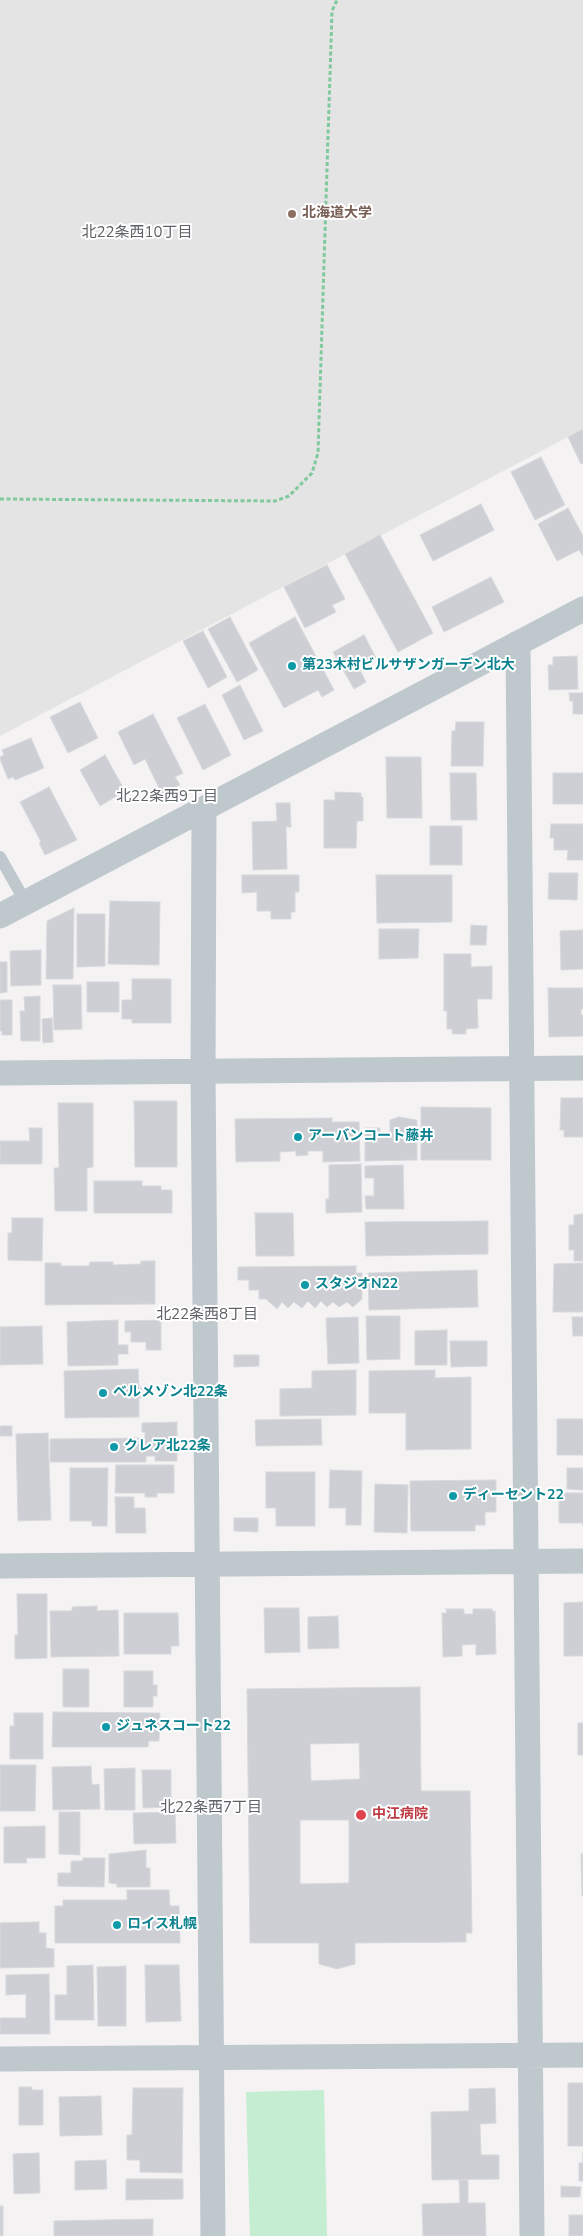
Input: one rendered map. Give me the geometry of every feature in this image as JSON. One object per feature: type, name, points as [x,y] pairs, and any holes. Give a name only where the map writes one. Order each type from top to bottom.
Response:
[{"type":"street","points":[[0,916],[583,609]]},
{"type":"street","points":[[518,643],[532,2236]]},
{"type":"street","points":[[204,810],[203,1071],[213,2236]]},
{"type":"street","points":[[0,1073],[583,1068]]},
{"type":"street","points":[[0,1566],[583,1560]]},
{"type":"street","points":[[0,2059],[583,2054]]},
{"type":"lane","points":[[0,857],[26,903]]},
{"type":"path","points":[[0,499],[275,501],[288,496],[312,472],[318,452],[332,11],[337,0]]},
{"type":"shaded area","name":"北海道大学","points":[[0,0],[583,0],[583,429],[0,736]]},
{"type":"green space","points":[[324,2090],[327,2236],[250,2236],[246,2092]]},
{"type":"building","points":[[583,429],[583,463],[581,464],[568,437]]},
{"type":"building","points":[[541,457],[565,505],[535,520],[511,472]]},
{"type":"building","points":[[481,504],[494,530],[433,561],[420,535]]},
{"type":"building","points":[[568,508],[583,536],[583,556],[579,550],[557,561],[538,524]]},
{"type":"building","points":[[380,535],[433,633],[398,652],[345,554]]},
{"type":"building","points":[[327,565],[345,599],[332,605],[336,612],[305,628],[284,587]]},
{"type":"building","points":[[491,577],[504,602],[444,632],[432,607]]},
{"type":"building","points":[[230,617],[258,670],[237,682],[208,629]]},
{"type":"building","name":"第23木村ビルサザンガーデン北大","points":[[295,617],[334,690],[322,697],[318,690],[284,708],[249,643]]},
{"type":"building","points":[[203,631],[227,677],[208,688],[183,641]]},
{"type":"building","points":[[364,635],[376,658],[359,668],[366,682],[354,689],[333,652]]},
{"type":"building","points":[[577,656],[578,689],[549,690],[548,665],[553,665],[553,657]]},
{"type":"building","points":[[240,685],[263,731],[244,740],[222,695]]},
{"type":"building","points":[[569,693],[583,693],[583,714],[573,714],[573,701],[570,701]]},
{"type":"building","points":[[80,702],[98,738],[68,753],[50,717]]},
{"type":"building","points":[[205,704],[231,755],[203,770],[177,718]]},
{"type":"building","points":[[153,714],[183,773],[175,777],[180,785],[162,794],[145,759],[134,765],[118,732]]},
{"type":"building","points":[[456,722],[484,722],[483,766],[451,766],[452,731],[455,731]]},
{"type":"building","points":[[31,738],[44,768],[15,780],[13,777],[8,779],[0,759],[4,755],[2,750]]},
{"type":"building","points":[[105,755],[125,791],[100,806],[80,770]]},
{"type":"building","points":[[386,757],[421,757],[422,818],[387,818]]},
{"type":"building","points":[[450,773],[476,773],[477,820],[451,820]]},
{"type":"building","points":[[553,773],[583,773],[583,804],[553,804]]},
{"type":"building","points":[[49,787],[77,840],[45,855],[39,843],[41,842],[20,802]]},
{"type":"building","points":[[335,792],[361,793],[361,797],[363,797],[363,821],[357,821],[356,848],[324,848],[324,800],[335,800]]},
{"type":"building","points":[[276,803],[290,803],[291,827],[286,827],[287,869],[253,870],[252,822],[277,821]]},
{"type":"building","points":[[551,824],[583,824],[583,860],[567,860],[568,850],[554,850],[554,838],[550,838]]},
{"type":"building","points":[[430,826],[462,826],[462,865],[430,865]]},
{"type":"building","points":[[549,873],[578,873],[577,900],[548,899]]},
{"type":"building","points":[[242,875],[299,875],[299,892],[295,892],[295,912],[291,912],[291,919],[271,919],[271,911],[257,911],[257,892],[242,893]]},
{"type":"building","points":[[376,875],[452,875],[452,922],[377,923]]},
{"type":"building","points":[[110,901],[160,902],[159,965],[108,964]]},
{"type":"building","points":[[74,908],[73,979],[46,979],[47,921]]},
{"type":"building","points":[[77,914],[105,914],[105,966],[77,967]]},
{"type":"building","points":[[471,925],[487,926],[486,945],[470,945]]},
{"type":"building","points":[[379,929],[419,929],[418,958],[379,959]]},
{"type":"building","points":[[583,930],[583,969],[561,970],[560,931]]},
{"type":"building","points":[[41,950],[41,985],[11,986],[10,951]]},
{"type":"building","points":[[444,954],[471,954],[471,967],[492,966],[492,999],[477,999],[478,1028],[466,1029],[466,1034],[452,1034],[452,1029],[447,1029],[447,1011],[444,1011]]},
{"type":"building","points":[[0,962],[7,962],[7,992],[0,993]]},
{"type":"building","points":[[132,979],[171,979],[171,1023],[132,1023],[132,1019],[122,1019],[122,1000],[132,1000]]},
{"type":"building","points":[[87,982],[119,982],[119,1012],[87,1012]]},
{"type":"building","points":[[53,985],[81,985],[82,1029],[54,1030]]},
{"type":"building","points":[[548,988],[583,988],[583,1009],[581,1009],[581,1015],[583,1015],[583,1036],[549,1037]]},
{"type":"building","points":[[40,996],[40,1041],[21,1041],[20,1011],[25,1011],[24,997]]},
{"type":"building","points":[[0,1000],[12,1000],[12,1035],[2,1035],[2,1031],[0,1031]]},
{"type":"building","points":[[52,1018],[53,1042],[43,1043],[42,1019]]},
{"type":"building","points":[[561,1098],[583,1098],[583,1137],[564,1137],[564,1130],[560,1130]]},
{"type":"building","points":[[134,1101],[177,1101],[177,1167],[135,1167]]},
{"type":"building","points":[[58,1103],[93,1103],[93,1167],[87,1168],[87,1211],[55,1211],[54,1168],[59,1168]]},
{"type":"building","points":[[421,1107],[491,1108],[491,1160],[421,1160]]},
{"type":"building","points":[[399,1117],[417,1120],[417,1160],[365,1161],[365,1128],[380,1128],[380,1134],[390,1134],[390,1120]]},
{"type":"building","name":"アーバンコート藤井","points":[[332,1118],[332,1122],[359,1122],[360,1161],[323,1162],[323,1151],[308,1151],[308,1155],[296,1156],[296,1151],[280,1152],[280,1161],[236,1162],[235,1119]]},
{"type":"building","points":[[29,1128],[42,1128],[42,1164],[0,1164],[0,1141],[30,1141]]},
{"type":"building","points":[[361,1164],[362,1212],[326,1213],[326,1199],[329,1199],[329,1165]]},
{"type":"building","points":[[403,1165],[404,1209],[366,1209],[365,1196],[374,1196],[374,1178],[365,1178],[365,1166]]},
{"type":"building","points":[[94,1181],[142,1181],[142,1186],[161,1186],[161,1190],[172,1190],[172,1213],[94,1213]]},
{"type":"building","points":[[255,1213],[293,1213],[294,1256],[256,1256]]},
{"type":"building","points":[[583,1214],[583,1261],[574,1261],[574,1250],[569,1250],[569,1225],[574,1225],[574,1215]]},
{"type":"building","points":[[12,1218],[43,1218],[42,1261],[8,1260],[8,1233],[12,1233]]},
{"type":"building","points":[[488,1221],[488,1254],[366,1256],[365,1222]]},
{"type":"building","points":[[141,1261],[155,1261],[155,1304],[45,1305],[45,1263],[61,1263],[61,1266],[89,1266],[90,1262],[113,1262],[113,1265],[141,1264]]},
{"type":"building","points":[[583,1263],[583,1312],[553,1312],[554,1264]]},
{"type":"building","name":"スタジオN22","points":[[356,1266],[356,1273],[362,1273],[362,1299],[353,1307],[347,1302],[339,1307],[333,1302],[327,1307],[321,1301],[315,1308],[308,1301],[302,1308],[294,1302],[288,1308],[282,1302],[277,1309],[266,1299],[259,1299],[259,1290],[249,1290],[249,1280],[238,1280],[238,1267]]},
{"type":"building","points":[[477,1270],[478,1307],[369,1310],[368,1273]]},
{"type":"building","points":[[366,1316],[400,1316],[400,1359],[367,1360]]},
{"type":"building","points":[[358,1317],[359,1363],[328,1364],[326,1318]]},
{"type":"building","points":[[572,1317],[583,1317],[583,1336],[573,1336]]},
{"type":"building","points":[[118,1320],[118,1345],[128,1345],[128,1354],[118,1354],[118,1365],[68,1366],[67,1322]]},
{"type":"building","points":[[161,1320],[161,1350],[146,1350],[146,1342],[131,1342],[131,1332],[125,1332],[125,1321]]},
{"type":"building","points":[[42,1326],[43,1364],[0,1365],[0,1327]]},
{"type":"building","points":[[447,1330],[447,1365],[415,1365],[415,1331]]},
{"type":"building","points":[[450,1341],[487,1341],[487,1366],[451,1367]]},
{"type":"building","points":[[234,1355],[259,1355],[259,1366],[234,1367]]},
{"type":"building","name":"ベルメゾン北22条","points":[[138,1369],[139,1388],[142,1388],[142,1398],[139,1398],[139,1417],[65,1418],[64,1371]]},
{"type":"building","points":[[356,1370],[356,1415],[280,1416],[280,1389],[312,1388],[312,1371]]},
{"type":"building","points":[[435,1370],[435,1378],[471,1377],[471,1449],[406,1450],[406,1413],[369,1413],[369,1371]]},
{"type":"building","points":[[321,1419],[322,1445],[256,1446],[255,1420]]},
{"type":"building","points":[[557,1419],[583,1419],[583,1455],[557,1455]]},
{"type":"building","name":"クレア北22条","points":[[177,1422],[177,1461],[155,1461],[155,1456],[146,1456],[146,1462],[50,1462],[50,1439],[145,1438],[145,1432],[142,1432],[142,1423]]},
{"type":"building","points":[[0,1426],[12,1426],[12,1436],[0,1436]]},
{"type":"building","points":[[48,1433],[51,1520],[18,1521],[16,1434]]},
{"type":"building","points":[[116,1465],[174,1465],[174,1493],[157,1493],[157,1497],[145,1497],[145,1493],[115,1493]]},
{"type":"building","points":[[70,1468],[108,1468],[107,1526],[92,1526],[92,1521],[70,1521]]},
{"type":"building","points":[[567,1468],[583,1468],[583,1490],[567,1489]]},
{"type":"building","points":[[330,1470],[362,1471],[361,1525],[346,1525],[346,1508],[329,1508]]},
{"type":"building","points":[[266,1472],[315,1472],[315,1526],[276,1526],[276,1508],[266,1508]]},
{"type":"building","name":"ディーセント22","points":[[496,1480],[496,1512],[485,1512],[485,1525],[475,1525],[475,1531],[411,1531],[410,1481]]},
{"type":"building","points":[[375,1484],[408,1485],[407,1533],[374,1532]]},
{"type":"building","points":[[559,1493],[583,1493],[583,1526],[582,1523],[559,1523]]},
{"type":"building","points":[[115,1497],[134,1497],[134,1508],[145,1508],[146,1533],[116,1533]]},
{"type":"building","points":[[234,1518],[258,1518],[258,1532],[234,1531]]},
{"type":"building","points":[[17,1594],[47,1594],[47,1658],[15,1659],[15,1635],[18,1635]]},
{"type":"building","points":[[583,1602],[583,1656],[564,1656],[564,1603]]},
{"type":"building","points":[[97,1606],[97,1611],[118,1610],[119,1656],[51,1657],[50,1611],[72,1611],[72,1607]]},
{"type":"building","points":[[264,1608],[299,1608],[300,1652],[265,1653]]},
{"type":"building","points":[[446,1609],[464,1609],[464,1614],[473,1614],[473,1609],[492,1609],[493,1612],[495,1611],[496,1654],[476,1655],[476,1644],[462,1645],[462,1656],[443,1657],[442,1613],[447,1613]]},
{"type":"building","points":[[124,1613],[178,1613],[179,1646],[171,1646],[171,1654],[124,1654]]},
{"type":"building","points":[[338,1616],[339,1648],[308,1649],[308,1617]]},
{"type":"building","points":[[63,1669],[89,1669],[89,1707],[63,1707]]},
{"type":"building","points":[[124,1671],[153,1671],[153,1685],[157,1685],[157,1696],[153,1696],[153,1707],[124,1707]]},
{"type":"building","points":[[420,1687],[421,1791],[470,1791],[472,1933],[466,1933],[466,1942],[355,1943],[355,1964],[337,1969],[319,1964],[319,1943],[250,1943],[247,1689]],"holes":[[[359,1743],[360,1779],[311,1781],[310,1744]],[[300,1820],[349,1820],[349,1883],[300,1884]]]},
{"type":"building","name":"ジュネスコート22","points":[[53,1712],[160,1713],[159,1741],[149,1741],[148,1747],[52,1747]]},
{"type":"building","points":[[14,1713],[43,1713],[43,1759],[10,1759],[10,1726],[14,1726]]},
{"type":"building","points":[[578,1723],[583,1723],[583,1755],[578,1755]]},
{"type":"building","points":[[0,1765],[36,1765],[35,1811],[0,1811]]},
{"type":"building","points":[[91,1766],[92,1785],[99,1784],[100,1809],[53,1810],[52,1767]]},
{"type":"building","points":[[135,1768],[135,1810],[105,1810],[104,1769]]},
{"type":"building","points":[[142,1770],[171,1770],[171,1807],[143,1808]]},
{"type":"building","points":[[59,1812],[80,1812],[80,1855],[59,1854]]},
{"type":"building","points":[[175,1812],[176,1843],[134,1844],[133,1813]]},
{"type":"building","points":[[45,1826],[45,1858],[26,1858],[27,1863],[4,1863],[4,1827]]},
{"type":"building","points":[[146,1850],[146,1868],[150,1868],[150,1887],[117,1887],[117,1884],[109,1883],[109,1854]]},
{"type":"building","points":[[581,1854],[583,1854],[583,1896],[582,1896]]},
{"type":"building","points":[[83,1858],[105,1858],[104,1887],[58,1886],[58,1873],[71,1873],[71,1861],[83,1861]]},
{"type":"building","name":"ロイス札幌","points":[[127,1890],[169,1890],[170,1906],[179,1906],[180,1943],[55,1943],[55,1906],[63,1906],[63,1900],[127,1900]]},
{"type":"building","points":[[39,1922],[39,1933],[46,1933],[46,1948],[54,1949],[54,1967],[0,1968],[0,1923]]},
{"type":"building","points":[[93,1965],[94,2020],[55,2020],[55,1995],[67,1995],[67,1966]]},
{"type":"building","points":[[145,1965],[179,1965],[181,2021],[146,2022]]},
{"type":"building","points":[[126,1966],[126,2026],[98,2026],[97,1967]]},
{"type":"building","points":[[49,1974],[50,2034],[0,2034],[0,2018],[26,2018],[26,1994],[6,1995],[6,1975]]},
{"type":"building","points":[[568,2083],[583,2083],[583,2146],[568,2146]]},
{"type":"building","points":[[19,2087],[32,2087],[32,2090],[43,2090],[43,2125],[19,2125]]},
{"type":"building","points":[[133,2088],[183,2088],[182,2173],[140,2172],[140,2160],[127,2160],[127,2135],[132,2135]]},
{"type":"building","points":[[495,2088],[496,2123],[480,2124],[481,2155],[499,2155],[499,2179],[432,2180],[431,2112],[469,2111],[469,2089]]},
{"type":"building","points":[[101,2096],[102,2135],[60,2136],[59,2097]]},
{"type":"building","points":[[39,2153],[40,2193],[14,2194],[13,2154]]},
{"type":"building","points":[[106,2160],[107,2189],[75,2190],[75,2161]]},
{"type":"building","points":[[579,2163],[583,2163],[583,2181],[579,2181]]},
{"type":"building","points":[[126,2179],[183,2179],[183,2199],[126,2200]]},
{"type":"building","points":[[459,2180],[468,2180],[468,2203],[485,2203],[486,2236],[423,2236],[422,2204],[460,2203]]},
{"type":"building","points":[[561,2186],[581,2187],[580,2197],[561,2197]]},
{"type":"building","points":[[0,2206],[3,2206],[3,2236],[0,2236]]},
{"type":"building","points":[[569,2215],[583,2215],[583,2236],[569,2236]]},
{"type":"building","points":[[153,2219],[153,2236],[54,2236],[54,2221]]},
{"type":"place","name":"北海道大学","points":[[292,214]]},
{"type":"place","name":"第23木村ビルサザンガーデン北大","points":[[292,666]]},
{"type":"place","name":"アーバンコート藤井","points":[[298,1137]]},
{"type":"place","name":"スタジオN22","points":[[305,1285]]},
{"type":"place","name":"ベルメゾン北22条","points":[[103,1393]]},
{"type":"place","name":"クレア北22条","points":[[114,1447]]},
{"type":"place","name":"ディーセント22","points":[[453,1496]]},
{"type":"place","name":"ジュネスコート22","points":[[106,1727]]},
{"type":"place","name":"中江病院","points":[[361,1815]]},
{"type":"place","name":"ロイス札幌","points":[[117,1925]]},
{"type":"district","name":"北22条西10丁目","points":[[137,233]]},
{"type":"district","name":"北22条西9丁目","points":[[167,797]]},
{"type":"district","name":"北22条西8丁目","points":[[207,1315]]},
{"type":"district","name":"北22条西7丁目","points":[[211,1808]]}]
